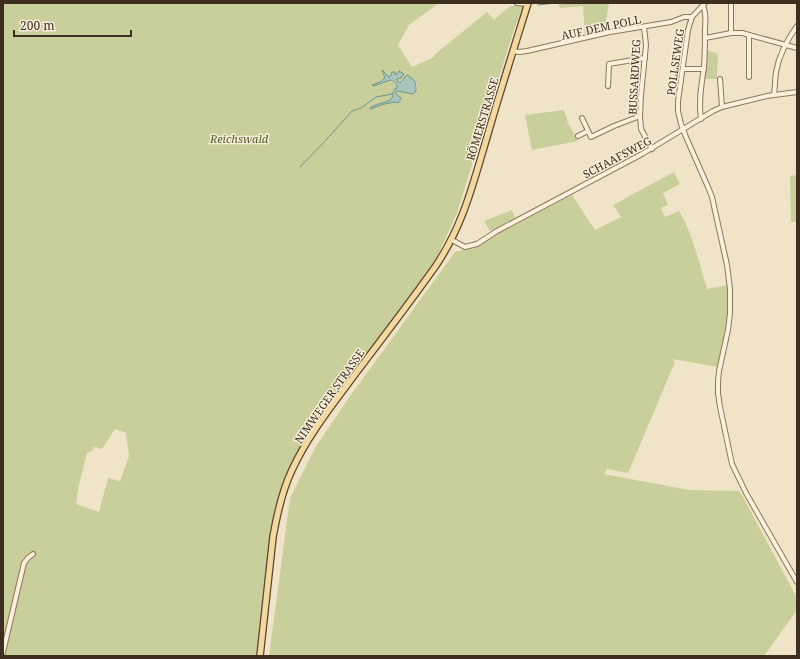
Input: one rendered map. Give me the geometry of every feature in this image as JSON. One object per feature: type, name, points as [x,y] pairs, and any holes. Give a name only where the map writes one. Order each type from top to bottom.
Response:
[{"type":"main road","name":"RÖMERSTRASSE","points":[[452,240],[467,203],[512,51],[528,4]]},
{"type":"main road","name":"NIMWEGER STRASSE","points":[[260,656],[273,537],[283,495],[292,471],[310,437],[330,408],[435,267],[452,240]]},
{"type":"street","points":[[517,3],[528,4]]},
{"type":"street","points":[[731,3],[731,33]]},
{"type":"street","points":[[700,119],[700,97],[704,69],[704,5]]},
{"type":"street","name":"POLLSEWEG","points":[[704,5],[692,17],[688,30],[678,110],[686,137],[708,187],[719,224],[727,265],[730,289],[730,313],[728,330],[719,371],[718,393],[720,411],[732,464],[746,493],[797,582]]},
{"type":"street","name":"AUF DEM POLL","points":[[512,51],[526,51],[610,32],[671,22],[684,17],[692,17]]},
{"type":"street","points":[[774,95],[776,73],[781,56],[785,45],[797,26]]},
{"type":"street","name":"BUSSARDWEG","points":[[644,27],[646,46],[640,116],[641,128],[652,148]]},
{"type":"street","points":[[705,38],[731,33],[742,33],[797,48]]},
{"type":"street","points":[[749,36],[749,77]]},
{"type":"street","points":[[608,86],[610,64],[644,58]]},
{"type":"street","points":[[683,69],[704,69]]},
{"type":"street","points":[[720,79],[722,107]]},
{"type":"street","name":"SCHAAFSWEG","points":[[452,240],[465,247],[477,244],[497,231],[552,201],[616,169],[707,114],[722,107],[774,95],[797,92]]},
{"type":"street","points":[[582,118],[591,137],[640,116]]},
{"type":"street","points":[[578,136],[588,131]]},
{"type":"street","points":[[3,652],[24,564],[33,554]]},
{"type":"green space","name":"Reichswald","points":[[3,3],[439,3],[409,25],[398,45],[412,67],[434,57],[434,55],[487,12],[494,20],[510,6],[523,6],[514,29],[457,213],[437,257],[344,389],[298,459],[279,507],[260,656],[3,656]],"holes":[[[383,71],[389,77],[391,73],[396,76],[399,72],[401,78],[397,79],[398,82],[401,83],[402,80],[417,84],[416,91],[413,94],[397,91],[395,93],[401,99],[399,103],[389,102],[370,108],[391,99],[393,97],[393,92],[397,88],[391,81],[380,82],[385,78]],[[115,429],[126,433],[129,456],[120,481],[108,478],[99,512],[76,504],[78,489],[87,453],[92,451],[94,447],[102,449]]]},
{"type":"green space","points":[[558,3],[609,3],[604,33],[585,37],[583,6],[560,8]]},
{"type":"green space","points":[[707,50],[718,54],[717,79],[703,79]]},
{"type":"green space","points":[[564,110],[568,123],[578,141],[532,150],[525,115]]},
{"type":"green space","points":[[674,172],[680,184],[663,193],[668,205],[661,208],[665,217],[679,211],[692,239],[707,289],[727,285],[729,311],[718,367],[673,359],[675,362],[628,473],[607,469],[604,474],[689,490],[739,491],[797,598],[797,610],[764,656],[269,656],[290,498],[315,448],[348,399],[455,252],[475,247],[517,223],[572,195],[595,230],[621,217],[613,205]]},
{"type":"green space","points":[[797,175],[797,222],[791,222],[790,176]]},
{"type":"green space","points":[[512,210],[515,218],[490,231],[484,221]]},
{"type":"water","points":[[382,70],[389,77],[392,72],[395,72],[396,75],[399,71],[404,74],[401,78],[397,79],[400,83],[407,75],[412,78],[416,85],[416,91],[413,94],[397,91],[395,93],[401,98],[398,103],[396,102],[377,106],[371,109],[370,108],[373,106],[391,99],[393,96],[392,94],[397,88],[395,83],[390,80],[374,86],[372,85],[385,78]]},
{"type":"waterway","points":[[538,5],[555,3]]},
{"type":"waterway","points":[[300,167],[352,111],[361,108],[376,97],[392,94]]}]
